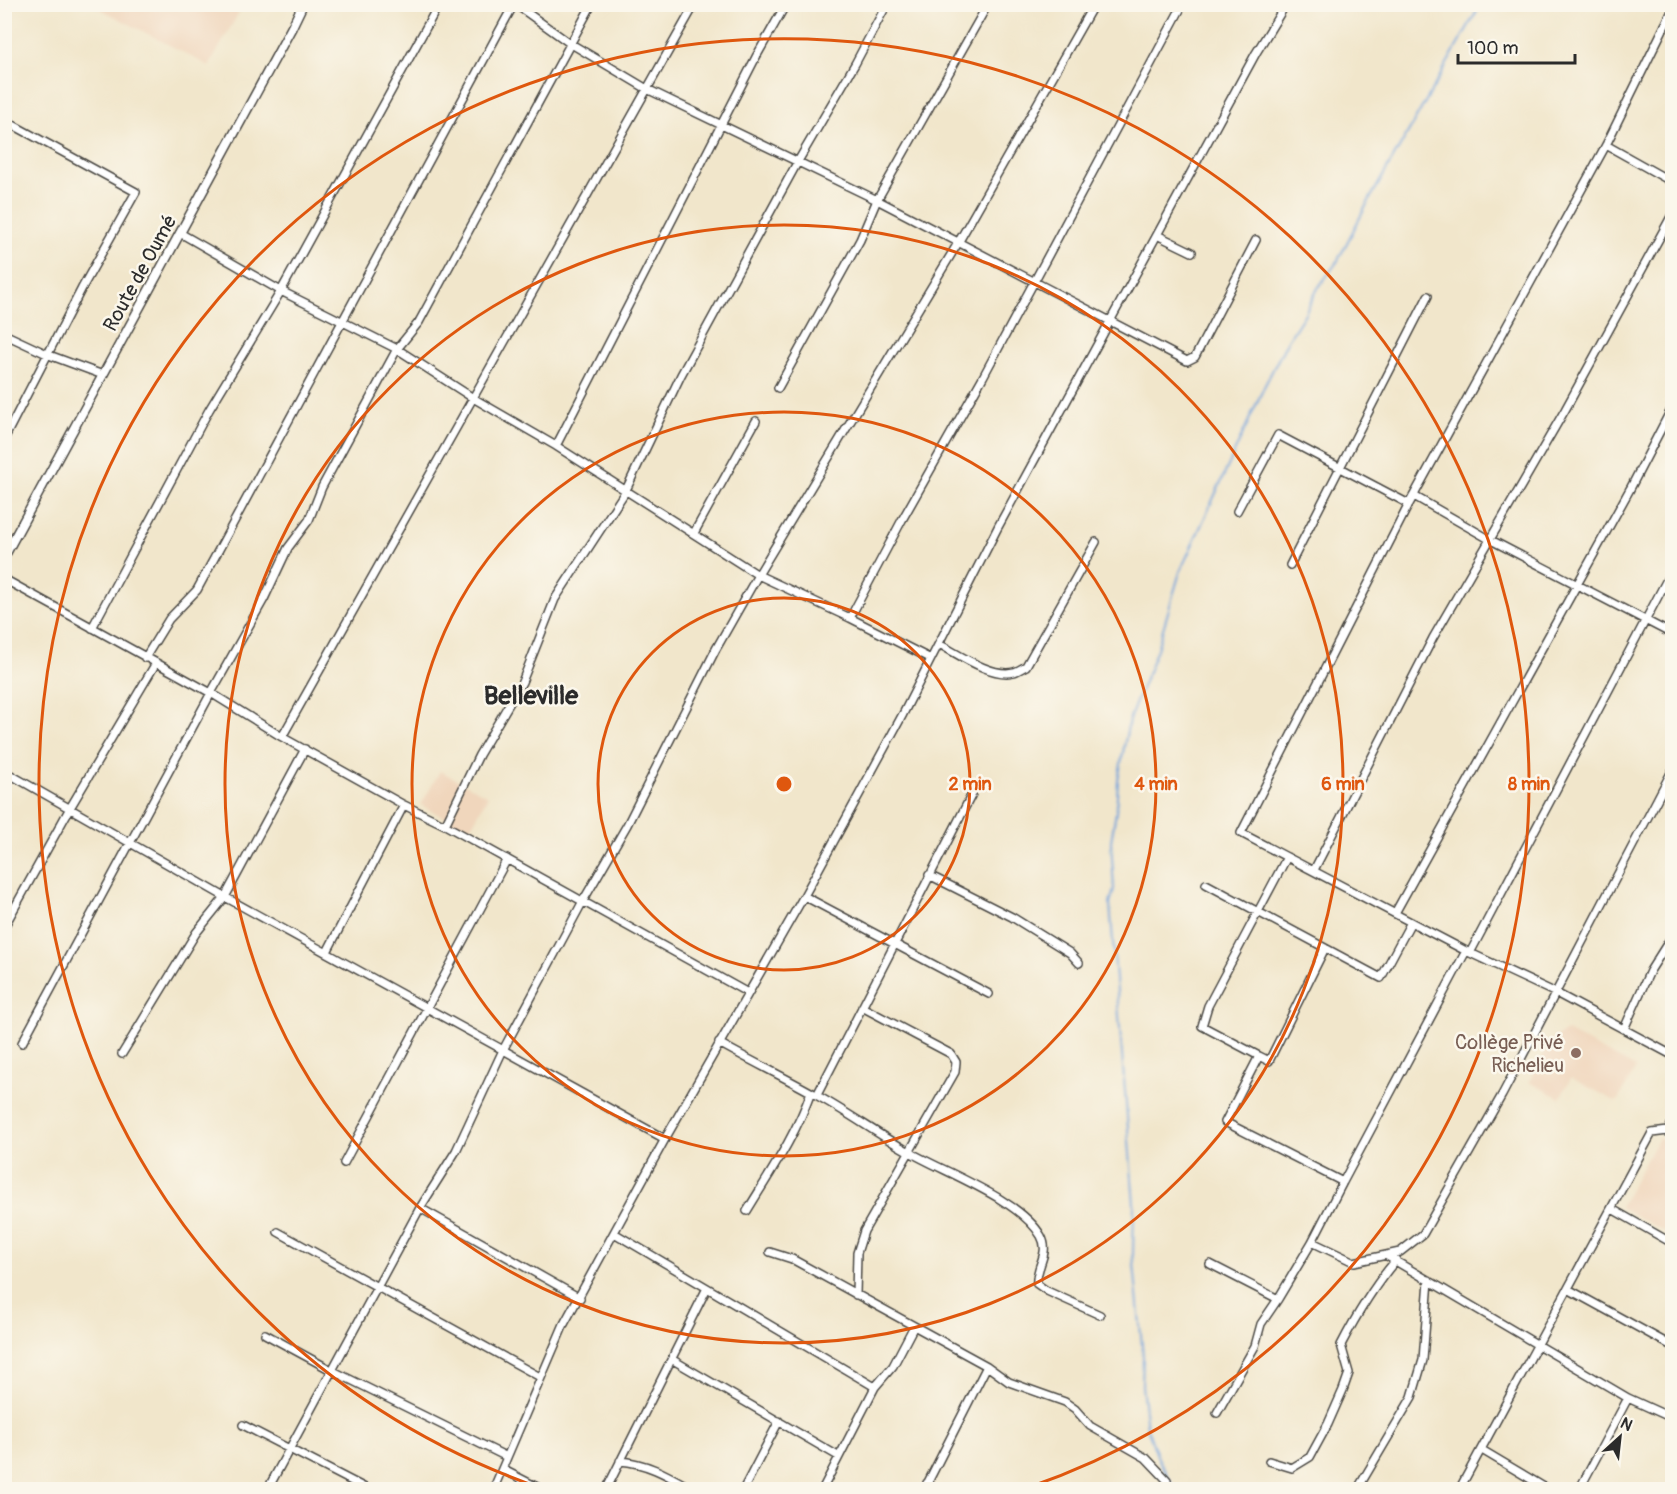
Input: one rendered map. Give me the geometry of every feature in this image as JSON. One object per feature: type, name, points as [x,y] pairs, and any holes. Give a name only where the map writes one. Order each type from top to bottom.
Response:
[{"type":"street","name":"Route de Oumé","points":[[4,557],[303,4]]},
{"type":"street","points":[[92,628],[209,410],[281,291],[440,4]]},
{"type":"street","points":[[145,658],[169,619],[197,590],[515,4],[570,44],[647,89],[877,200],[1186,361],[1195,357],[1256,240]]},
{"type":"street","points":[[22,1043],[264,599],[288,548],[309,519],[322,488],[397,349],[419,322],[592,4]]},
{"type":"street","points":[[282,737],[695,4]]},
{"type":"street","points":[[556,446],[786,4]]},
{"type":"street","points":[[445,825],[479,755],[522,682],[555,599],[625,492],[681,375],[887,4]]},
{"type":"street","points":[[778,388],[850,259],[877,200],[988,4]]},
{"type":"street","points":[[271,1483],[380,1286],[420,1208],[456,1151],[503,1050],[583,901],[627,825],[679,719],[758,575],[958,243],[1094,4]]},
{"type":"street","points":[[850,618],[902,520],[983,377],[1183,4]]},
{"type":"street","points":[[494,1490],[564,1324],[665,1139],[804,896],[939,644],[998,527],[1256,53],[1285,5]]},
{"type":"street","points":[[1672,11],[1606,145],[1409,504],[1241,833],[1468,952],[1556,993],[1672,1055]]},
{"type":"street","points":[[4,120],[136,192],[82,288],[4,439]]},
{"type":"street","points":[[1606,145],[1672,182]]},
{"type":"street","points":[[1314,870],[1433,638],[1565,410],[1672,215]]},
{"type":"street","points":[[180,233],[281,291],[397,349],[473,399],[556,446],[758,575],[931,659]]},
{"type":"street","points":[[1157,235],[1192,252]]},
{"type":"street","points":[[1290,565],[1428,296]]},
{"type":"street","points":[[4,334],[49,355],[103,375]]},
{"type":"street","points":[[1395,913],[1672,408]]},
{"type":"street","points":[[694,534],[756,421]]},
{"type":"street","points":[[1237,511],[1278,435],[1409,504]]},
{"type":"street","points":[[1414,495],[1489,539],[1672,634]]},
{"type":"street","points":[[939,644],[1001,674],[1014,672],[1026,666],[1096,542]]},
{"type":"street","points":[[1216,1413],[1255,1346],[1261,1324],[1312,1242],[1672,570]]},
{"type":"street","points":[[4,579],[211,693],[282,737],[404,805],[445,825],[748,993]]},
{"type":"street","points":[[5,925],[70,808],[156,663]]},
{"type":"street","points":[[122,1054],[196,933],[225,897],[305,749]]},
{"type":"street","points":[[4,771],[225,897],[665,1139]]},
{"type":"street","points":[[1312,1242],[1354,1262],[1400,1252],[1423,1234],[1502,1095],[1672,771]]},
{"type":"street","points":[[747,1211],[783,1152],[862,1007],[972,794]]},
{"type":"street","points":[[327,952],[404,805]]},
{"type":"street","points":[[1287,857],[1208,1006],[1202,1026],[1269,1061],[1325,948]]},
{"type":"street","points":[[344,1163],[507,859]]},
{"type":"street","points":[[929,875],[1012,917],[1070,953],[1079,963]]},
{"type":"street","points":[[1206,884],[1381,978],[1411,922]]},
{"type":"street","points":[[804,896],[989,994]]},
{"type":"street","points":[[1624,1029],[1650,971],[1672,936]]},
{"type":"street","points":[[856,1295],[857,1253],[864,1231],[955,1072],[956,1062],[951,1054],[862,1007]]},
{"type":"street","points":[[719,1043],[814,1094],[908,1152],[993,1195],[1022,1214],[1040,1234],[1045,1246],[1045,1255],[1036,1274],[1037,1284],[1047,1291],[1100,1315]]},
{"type":"street","points":[[1259,1056],[1225,1122],[1343,1182]]},
{"type":"street","points":[[1460,1490],[1652,1133],[1668,1131],[1672,1123]]},
{"type":"street","points":[[420,1208],[580,1298]]},
{"type":"street","points":[[1612,1209],[1672,1243]]},
{"type":"street","points":[[279,1232],[380,1286],[540,1377]]},
{"type":"street","points":[[614,1233],[875,1387]]},
{"type":"street","points":[[770,1252],[792,1259],[987,1366],[1009,1382],[1065,1402],[1075,1409],[1090,1426],[1146,1458],[1167,1480]]},
{"type":"street","points":[[1388,1256],[1628,1398],[1672,1418]]},
{"type":"street","points":[[1269,1461],[1292,1468],[1310,1457],[1328,1424],[1348,1373],[1341,1345],[1365,1300],[1396,1260]]},
{"type":"street","points":[[1210,1264],[1278,1299]]},
{"type":"street","points":[[1357,1490],[1412,1397],[1423,1360],[1430,1280]]},
{"type":"street","points":[[606,1490],[707,1288]]},
{"type":"street","points":[[1568,1288],[1672,1346]]},
{"type":"street","points":[[822,1490],[875,1387],[892,1366],[914,1326]]},
{"type":"street","points":[[265,1334],[333,1371],[507,1457]]},
{"type":"street","points":[[673,1360],[838,1456]]},
{"type":"street","points":[[938,1490],[925,1486],[987,1366]]},
{"type":"street","points":[[1579,1490],[1628,1398]]},
{"type":"street","points":[[743,1490],[779,1421]]},
{"type":"street","points":[[243,1425],[369,1490]]},
{"type":"street","points":[[1482,1450],[1549,1490]]},
{"type":"street","points":[[620,1461],[637,1462],[653,1467],[694,1490]]},
{"type":"street","points":[[502,1469],[543,1490]]},
{"type":"shaded area","points":[[93,5],[243,5],[209,66]]},
{"type":"shaded area","points":[[440,771],[488,796],[469,831],[421,805]]},
{"type":"shaded area","name":"Collège Privé Richelieu","points":[[1567,1031],[1636,1068],[1617,1102],[1571,1078],[1560,1098],[1529,1082],[1552,1039]]},
{"type":"shaded area","points":[[1658,1138],[1672,1146],[1672,1236],[1620,1207]]},
{"type":"waterway","points":[[1175,1490],[1158,1458],[1147,1428],[1142,1386],[1143,1356],[1133,1254],[1134,1204],[1110,904],[1114,889],[1111,841],[1118,780],[1129,720],[1157,649],[1180,572],[1265,385],[1288,340],[1318,288],[1337,262],[1366,206],[1481,4]]},
{"type":"place","name":"Collège Privé Richelieu","points":[[1576,1053]]},
{"type":"district","name":"Belleville","points":[[531,696]]}]
